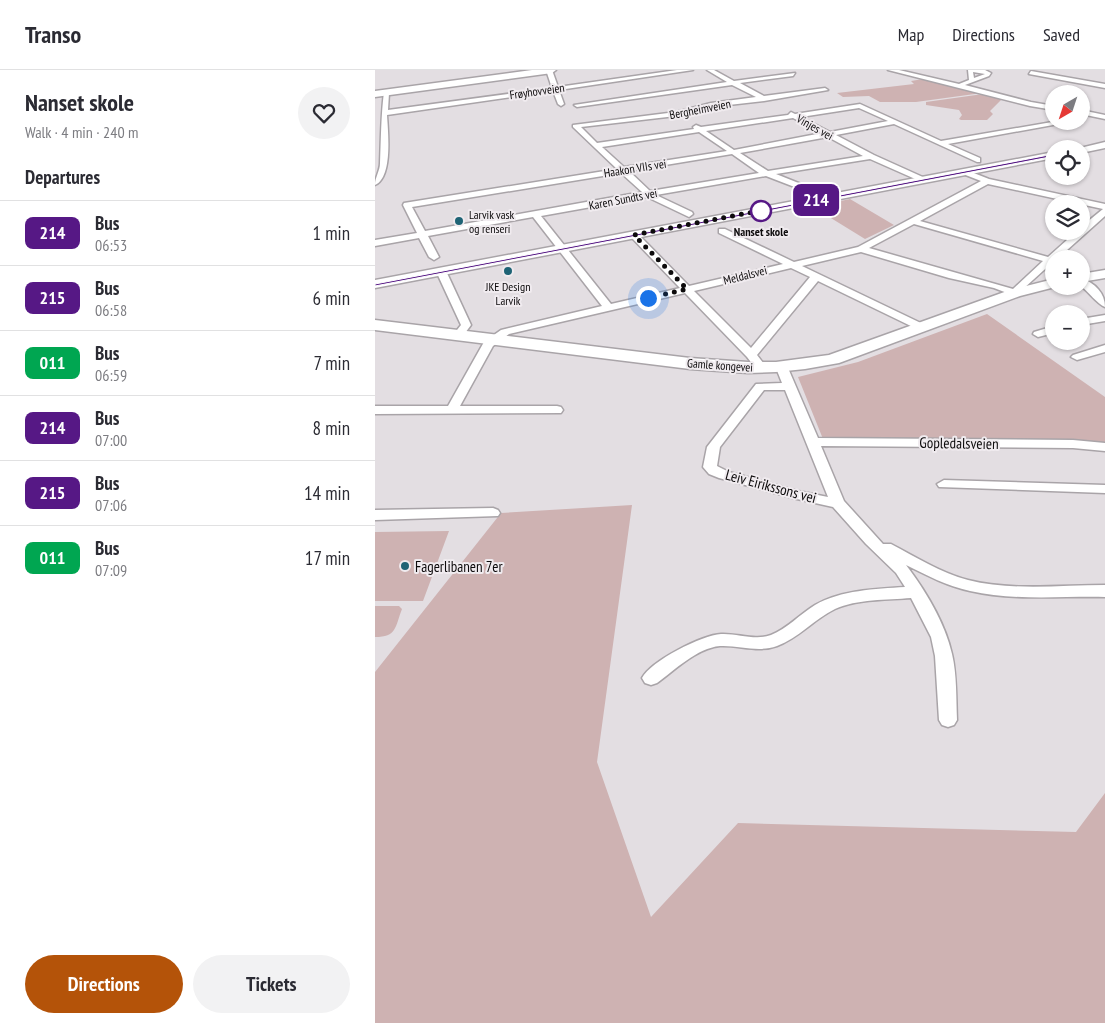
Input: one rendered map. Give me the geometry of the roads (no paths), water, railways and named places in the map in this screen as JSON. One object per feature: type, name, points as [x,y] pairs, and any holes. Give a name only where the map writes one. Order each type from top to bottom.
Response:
[{"type":"main road","points":[[375,94],[551,70]]},
{"type":"main road","points":[[1090,148],[1105,145]]},
{"type":"main road","points":[[375,284],[1045,157]]},
{"type":"main road","points":[[1090,277],[1105,274]]},
{"type":"main road","name":"Gamle kongevei","points":[[375,325],[696,364],[756,362],[782,368],[833,359],[1015,293],[1045,285]]},
{"type":"street","points":[[551,70],[555,89],[561,104]]},
{"type":"street","name":"Frøyhovveien","points":[[384,113],[690,70]]},
{"type":"street","name":"Vinjes vei","points":[[710,70],[778,106]]},
{"type":"street","points":[[891,70],[1045,106]]},
{"type":"street","points":[[1031,73],[1105,86]]},
{"type":"street","points":[[577,105],[793,74]]},
{"type":"street","points":[[958,86],[972,81]]},
{"type":"street","name":"Bergheimveien","points":[[597,145],[575,126],[676,114],[711,106],[825,90]]},
{"type":"street","points":[[375,183],[384,166],[386,93]]},
{"type":"street","points":[[597,145],[860,106],[977,160]]},
{"type":"street","name":"Vinjes vei","points":[[786,111],[871,157],[922,180]]},
{"type":"street","points":[[676,114],[683,118]]},
{"type":"street","name":"Haakon VIIs vei","points":[[422,235],[407,205],[733,152],[896,122]]},
{"type":"street","points":[[691,123],[769,174],[818,194]]},
{"type":"street","points":[[940,143],[1045,125]]},
{"type":"street","points":[[597,145],[650,195],[689,214]]},
{"type":"street","name":"Karen Sundts vei","points":[[375,243],[871,157]]},
{"type":"street","points":[[967,172],[987,181],[1105,209]]},
{"type":"street","name":"Meldalsvei","points":[[493,340],[505,332],[866,247],[987,181]]},
{"type":"street","points":[[1060,250],[1105,209]]},
{"type":"street","points":[[536,216],[608,307]]},
{"type":"street","points":[[912,221],[1045,259]]},
{"type":"street","points":[[722,230],[921,328]]},
{"type":"street","points":[[422,235],[434,257]]},
{"type":"street","points":[[634,235],[756,362],[778,320],[811,281],[817,277]]},
{"type":"street","points":[[866,247],[952,276],[997,286],[1015,293],[1045,264]]},
{"type":"street","points":[[441,271],[466,325],[458,335]]},
{"type":"street","points":[[1090,287],[1105,304]]},
{"type":"street","points":[[1090,320],[1105,318]]},
{"type":"street","points":[[1038,334],[1045,332]]},
{"type":"street","points":[[452,410],[488,344],[493,340]]},
{"type":"street","points":[[1077,357],[1105,348]]},
{"type":"street","name":"Leiv Eirikssons vei","points":[[782,368],[839,503],[871,541],[901,569],[916,592],[939,637],[944,656],[948,720]]},
{"type":"street","name":"Leiv Eirikssons vei","points":[[789,386],[760,387],[715,447],[710,466],[714,471],[733,477],[797,495],[839,503]]},
{"type":"street","points":[[375,410],[557,410]]},
{"type":"street","name":"Gopledalsveien","points":[[813,442],[1073,444],[1105,446]]},
{"type":"street","points":[[945,484],[1105,489]]},
{"type":"street","points":[[375,515],[493,513]]},
{"type":"street","name":"Leiv Eirikssons vei","points":[[871,541],[943,576],[970,586],[1001,590],[1105,591]]},
{"type":"street","points":[[651,678],[692,651],[713,641],[769,642],[792,632],[809,615],[831,603],[916,592]]},
{"type":"place","name":"Nanset skole","points":[[761,211]]},
{"type":"place","name":"Larvik vask og renseri","points":[[459,221]]},
{"type":"place","name":"JKE Design Larvik","points":[[508,271]]},
{"type":"place","name":"Fagerlibanen 7er","points":[[405,566]]}]
